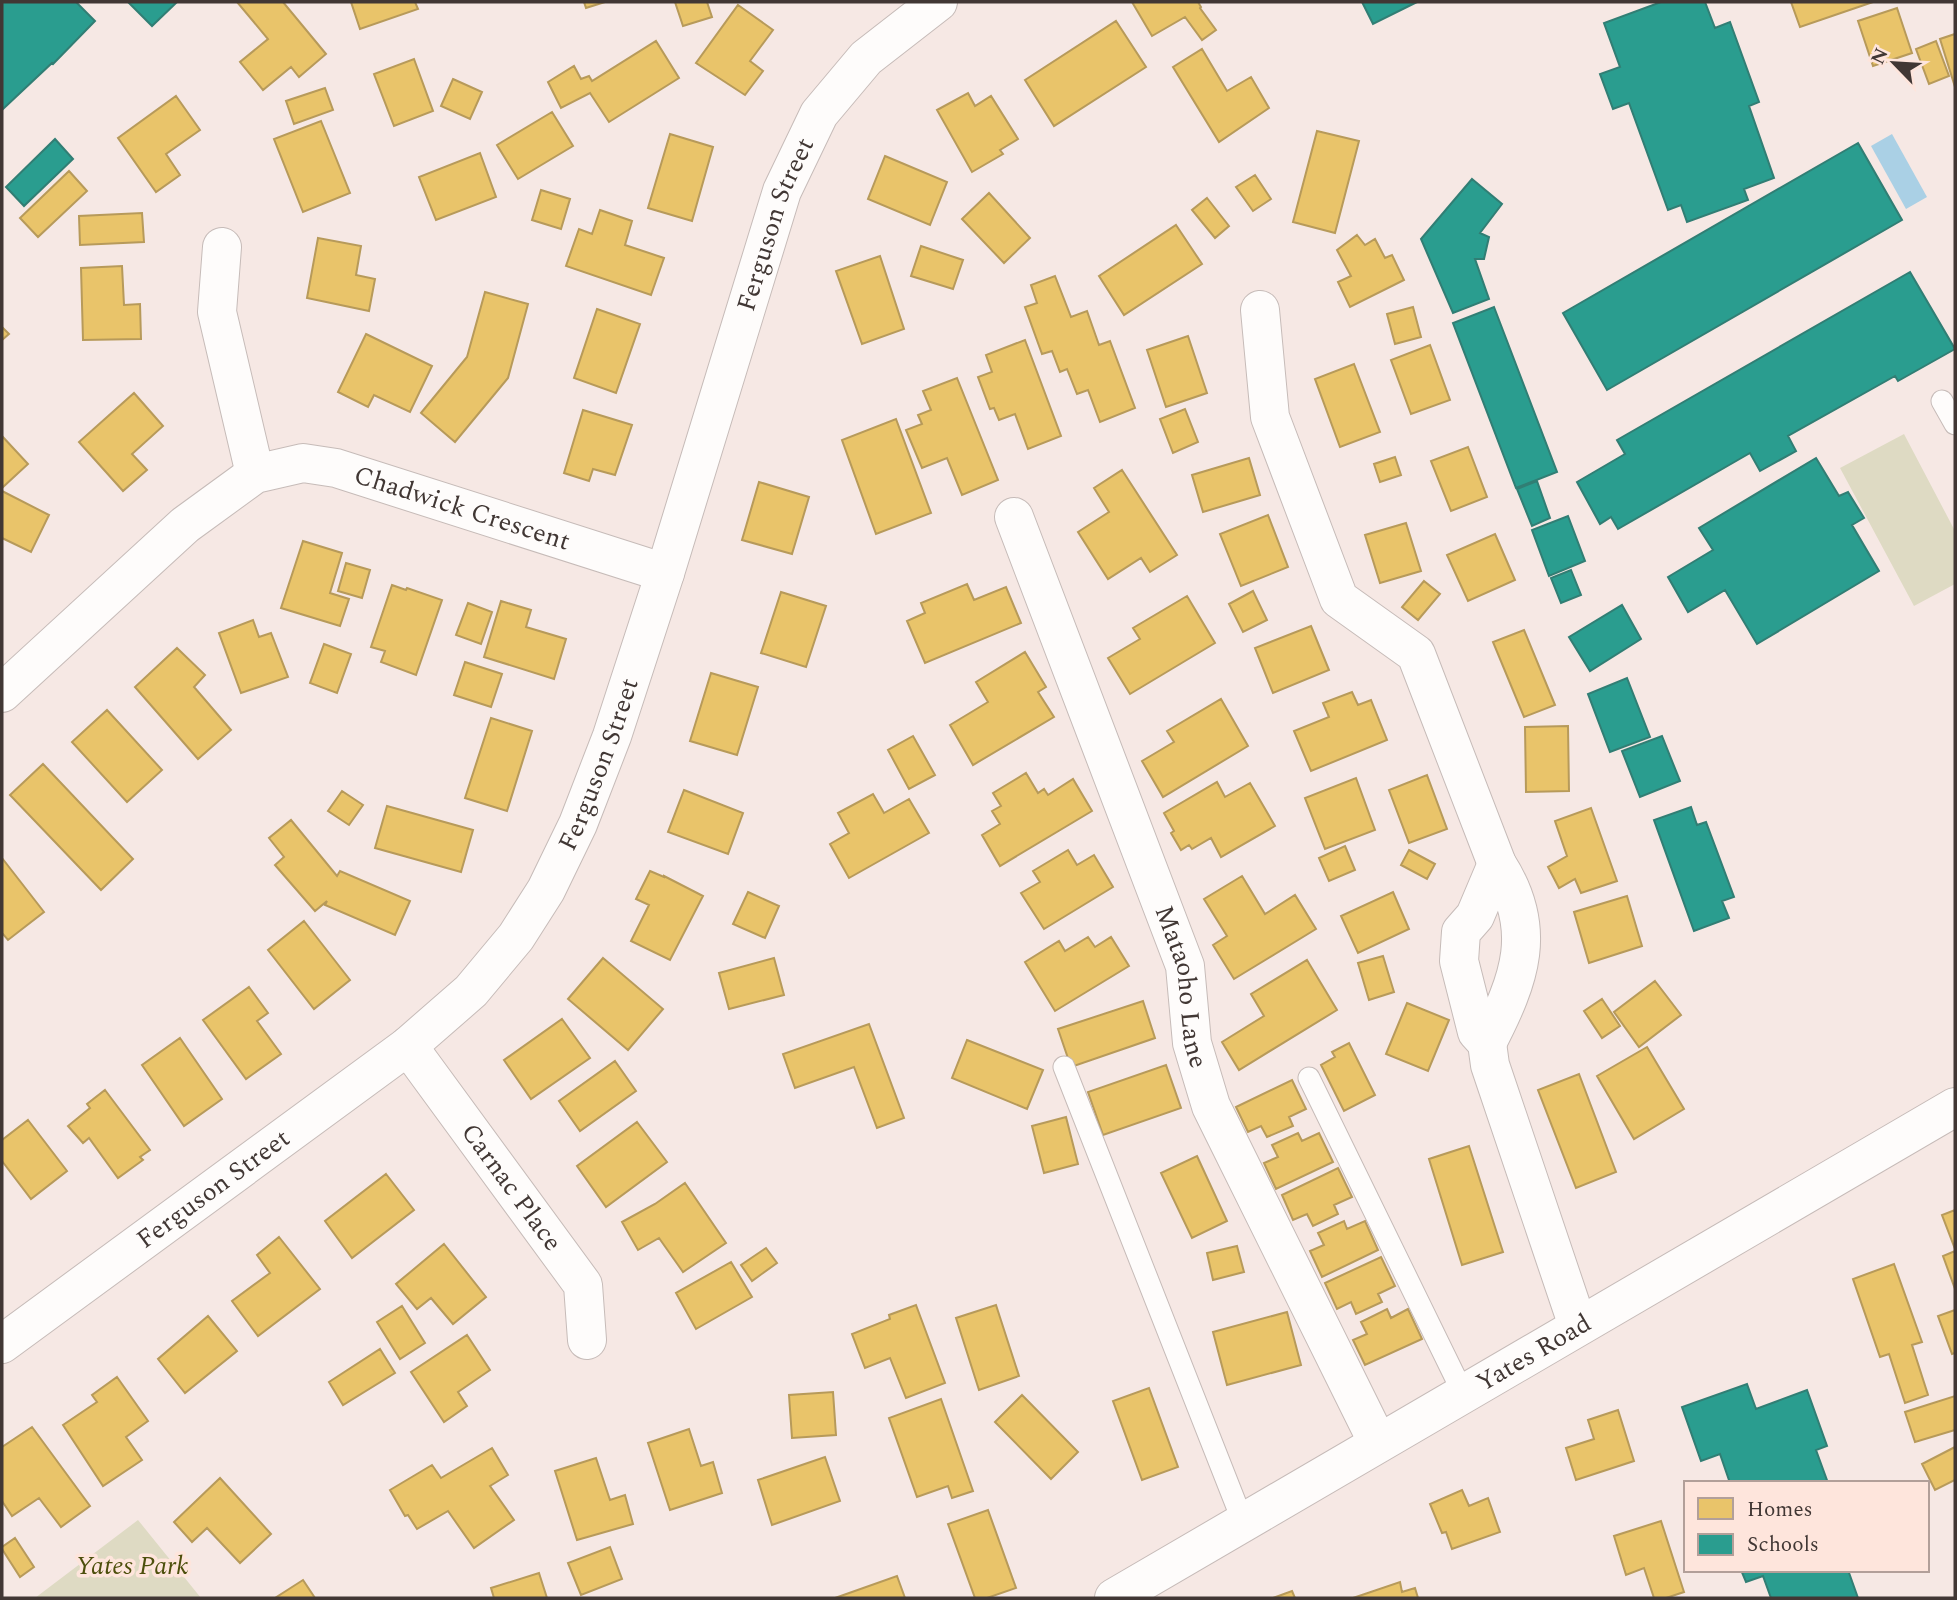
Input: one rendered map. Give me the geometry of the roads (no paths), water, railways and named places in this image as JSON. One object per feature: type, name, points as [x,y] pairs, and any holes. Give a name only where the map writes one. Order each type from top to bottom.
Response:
[{"type":"street","name":"Ferguson Street","points":[[2,1345],[408,1046],[471,991],[516,937],[546,890],[579,824],[612,736],[782,191],[819,114],[866,58],[938,2]]},
{"type":"street","points":[[222,247],[217,312],[255,474]]},
{"type":"street","points":[[1260,310],[1270,417],[1339,599],[1416,654],[1497,864],[1510,884],[1521,917],[1519,958],[1513,987],[1487,1043],[1490,1065],[1578,1326]]},
{"type":"street","name":"Chadwick Crescent","points":[[2,693],[185,525],[255,474],[303,463],[336,468],[665,573]]},
{"type":"street","name":"Mataoho Lane","points":[[1014,517],[1185,966],[1192,1043],[1211,1106],[1378,1443]]},
{"type":"street","points":[[1487,1043],[1477,1032],[1458,961],[1461,932],[1476,913],[1497,864]]},
{"type":"street","points":[[1476,913],[1491,911],[1521,917]]},
{"type":"street","name":"Carnac Place","points":[[408,1046],[583,1285],[587,1340]]},
{"type":"street","name":"Yates Road","points":[[1119,1597],[1955,1107]]},
{"type":"lane","points":[[1942,401],[1955,424]]},
{"type":"lane","points":[[1064,1067],[1243,1522]]},
{"type":"lane","points":[[1309,1078],[1463,1393]]},
{"type":"water","points":[[1892,134],[1927,197],[1906,209],[1871,146]]},
{"type":"park label","name":"Yates Park","points":[[132,1566]]}]
